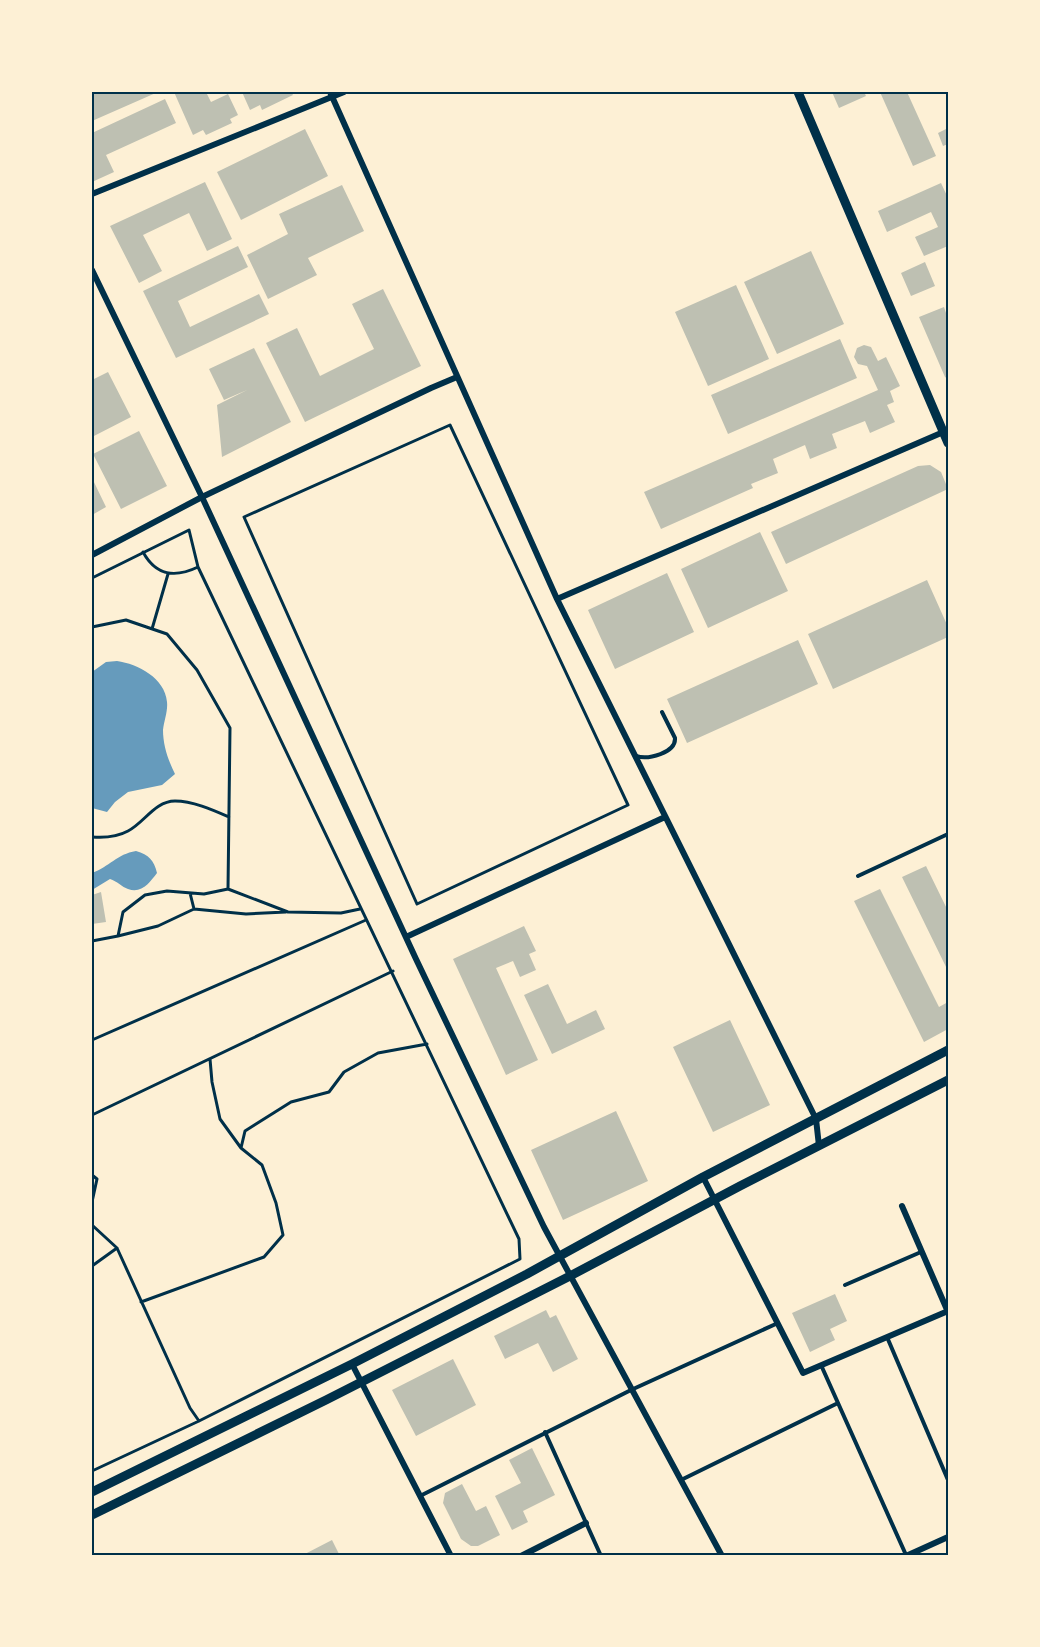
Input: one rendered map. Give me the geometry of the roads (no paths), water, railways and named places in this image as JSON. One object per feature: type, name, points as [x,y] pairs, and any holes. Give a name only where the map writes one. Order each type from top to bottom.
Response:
[{"type":"street","points":[[92,194],[332,94],[345,92]]},
{"type":"street","points":[[798,92],[946,431],[948,443]]},
{"type":"street","points":[[332,94],[557,599],[816,1119],[819,1147]]},
{"type":"street","points":[[92,270],[201,497],[405,937],[560,1257],[722,1556]]},
{"type":"street","points":[[92,555],[201,497],[457,377]]},
{"type":"street","points":[[557,599],[946,431]]},
{"type":"street","points":[[405,937],[666,817]]},
{"type":"street","points":[[92,1492],[352,1364],[560,1257],[702,1178],[948,1050]]},
{"type":"street","points":[[92,1515],[360,1383],[948,1080]]},
{"type":"street","points":[[702,1178],[802,1373],[948,1311],[902,1206]]},
{"type":"street","points":[[352,1364],[451,1556]]},
{"type":"street","points":[[521,1556],[586,1522]]},
{"type":"street","points":[[906,1555],[948,1537]]},
{"type":"lane","points":[[635,755],[647,758],[672,748],[676,742],[662,712]]},
{"type":"lane","points":[[858,876],[948,834]]},
{"type":"lane","points":[[845,1285],[922,1251]]},
{"type":"lane","points":[[420,1496],[631,1390],[778,1323]]},
{"type":"lane","points":[[887,1337],[948,1480]]},
{"type":"lane","points":[[821,1365],[906,1555]]},
{"type":"lane","points":[[680,1480],[838,1403]]},
{"type":"lane","points":[[545,1432],[601,1556]]},
{"type":"water","points":[[117,661],[142,669],[156,679],[165,693],[167,702],[163,730],[164,741],[175,774],[162,785],[128,792],[107,812],[92,808],[92,672],[106,662]]},
{"type":"water","points":[[136,851],[150,859],[156,868],[157,873],[148,883],[141,889],[133,890],[110,879],[92,890],[92,873]]}]
